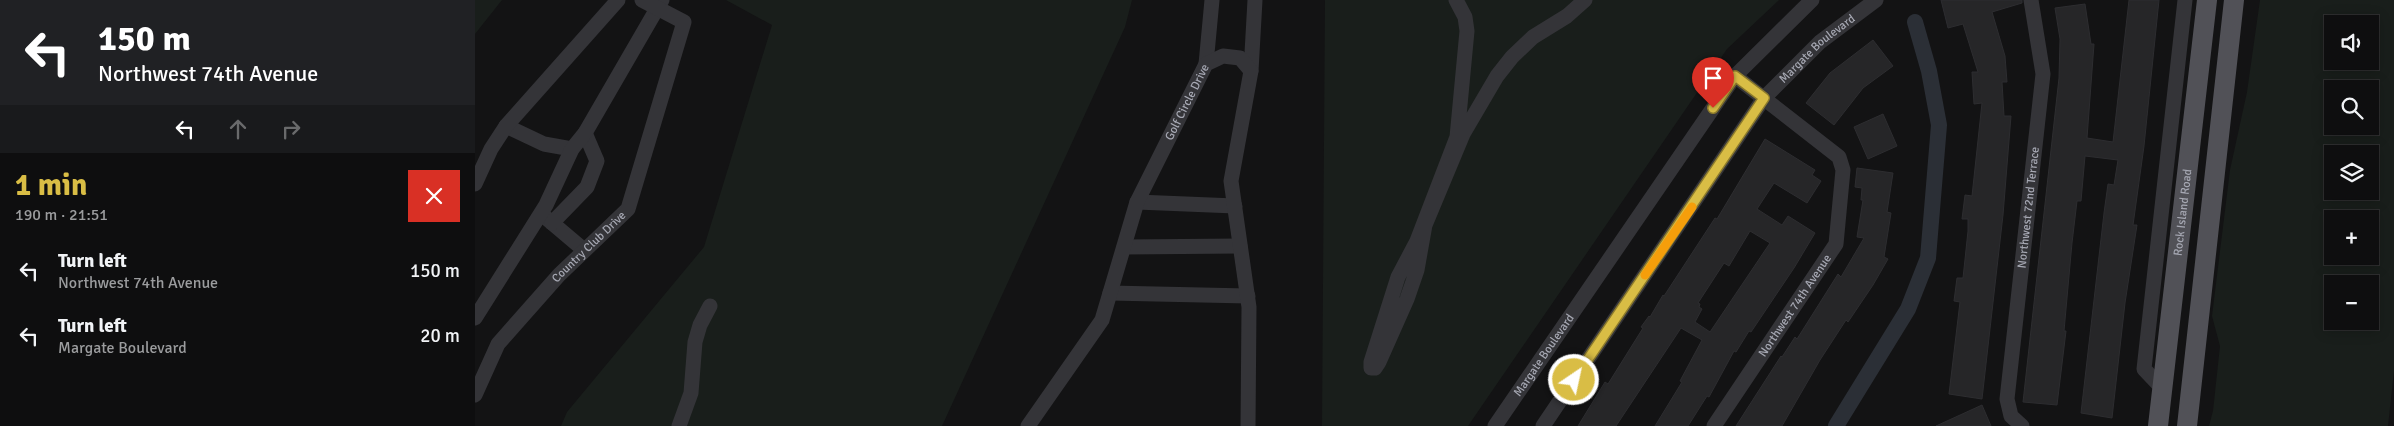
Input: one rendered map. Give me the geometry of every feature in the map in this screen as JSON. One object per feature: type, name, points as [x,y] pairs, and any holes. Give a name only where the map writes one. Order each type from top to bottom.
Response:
[{"type":"main road","name":"Rock Island Road","points":[[2158,426],[2207,0]]},
{"type":"main road","points":[[2187,426],[2233,0]]},
{"type":"street","points":[[475,184],[491,149],[506,126],[618,0]]},
{"type":"street","name":"Country Club Drive","points":[[475,395],[498,344],[559,274],[627,209],[684,22],[660,4],[642,0]]},
{"type":"street","points":[[1206,64],[1211,0]]},
{"type":"street","points":[[1248,426],[1250,336],[1248,296],[1231,181],[1251,71],[1255,0]]},
{"type":"street","points":[[1456,0],[1465,17],[1467,31],[1457,137],[1417,241],[1398,277],[1371,362],[1371,368],[1375,368],[1379,362],[1407,299],[1417,270],[1425,225],[1463,134],[1497,76],[1513,56],[1533,37],[1567,16],[1585,0]]},
{"type":"street","name":"Margate Boulevard","points":[[1495,426],[1735,76],[1811,0]]},
{"type":"street","name":"Margate Boulevard","points":[[1543,426],[1764,98],[1820,42],[1876,0]]},
{"type":"street","name":"Northwest 72nd Terrace","points":[[2023,426],[2011,416],[2007,399],[2043,74],[2031,0]]},
{"type":"street","points":[[2163,389],[2143,369],[2185,0]]},
{"type":"street","points":[[475,318],[541,214],[572,149],[585,132],[660,4]]},
{"type":"street","name":"Golf Circle Drive","points":[[1028,426],[1102,320],[1137,202],[1206,64],[1223,56],[1240,58],[1251,71]]},
{"type":"street","name":"Northwest 74th Avenue","points":[[1714,426],[1836,244],[1843,170],[1839,157],[1735,76]]},
{"type":"street","points":[[506,126],[544,144],[572,149]]},
{"type":"street","points":[[552,224],[587,187],[597,161],[585,132]]},
{"type":"street","points":[[1137,202],[1235,206]]},
{"type":"street","points":[[541,214],[584,250]]},
{"type":"street","points":[[1124,248],[1241,246]]},
{"type":"street","points":[[1110,293],[1248,296]]},
{"type":"street","points":[[679,425],[691,393],[695,342],[700,325],[710,306]]},
{"type":"shaded area","points":[[475,0],[502,0],[475,34]]},
{"type":"shaded area","points":[[726,0],[1132,0],[1125,27],[942,426],[561,426],[567,412],[704,247],[772,25]]},
{"type":"shaded area","points":[[1325,0],[1779,0],[1727,49],[1468,426],[1322,426]]},
{"type":"shaded area","points":[[2260,0],[2394,0],[2394,371],[2388,426],[2209,426],[2213,411],[2220,346],[2212,316],[2230,170],[2247,92]]},
{"type":"building","points":[[1941,0],[2022,0],[2022,3],[1992,12],[2005,56],[2007,82],[2002,82],[2004,116],[2011,116],[2003,215],[1982,399],[1949,394],[1960,302],[1954,301],[1957,278],[1963,278],[1968,231],[1968,219],[1962,219],[1965,195],[1972,196],[1982,103],[1974,104],[1972,72],[1978,72],[1963,24],[1948,28]]},
{"type":"building","points":[[2129,0],[2159,0],[2144,146],[2133,225],[2137,225],[2125,303],[2112,418],[2081,413],[2108,184],[2114,185],[2118,160],[2085,156],[2081,201],[2077,201],[2072,243],[2064,331],[2066,331],[2057,405],[2023,402],[2059,78],[2060,39],[2055,8],[2085,4],[2091,44],[2094,44],[2087,138],[2113,142]]},
{"type":"building","points":[[1873,40],[1893,66],[1863,88],[1834,125],[1806,103],[1830,73]]},
{"type":"building","points":[[1883,114],[1897,146],[1868,159],[1854,127]]},
{"type":"building","points":[[1765,139],[1815,170],[1812,175],[1821,181],[1807,203],[1774,183],[1757,209],[1782,225],[1788,216],[1815,233],[1751,332],[1749,331],[1736,352],[1734,351],[1709,397],[1707,396],[1688,426],[1655,426],[1682,382],[1680,381],[1702,340],[1681,328],[1616,426],[1578,426],[1605,382],[1608,384],[1643,328],[1641,327],[1650,317],[1715,218],[1717,219]],"holes":[[[1750,231],[1770,243],[1710,332],[1695,322],[1702,309],[1698,303],[1724,263],[1729,266]]]},
{"type":"building","points":[[1857,168],[1893,173],[1887,212],[1891,213],[1884,257],[1888,259],[1873,285],[1848,322],[1846,320],[1820,360],[1782,426],[1736,426],[1781,356],[1795,337],[1797,339],[1838,274],[1841,277],[1864,238],[1857,237],[1863,200],[1861,200],[1862,188],[1855,187]]},
{"type":"building","points":[[1982,405],[1991,426],[1936,426]]},
{"type":"waterway","points":[[1836,426],[1908,309],[1928,258],[1939,125],[1929,71],[1915,22]]},
{"type":"slow traffic","points":[[1645,275],[1692,207]]},
{"type":"route","points":[[1574,380],[1764,98],[1735,76],[1713,108]]}]
